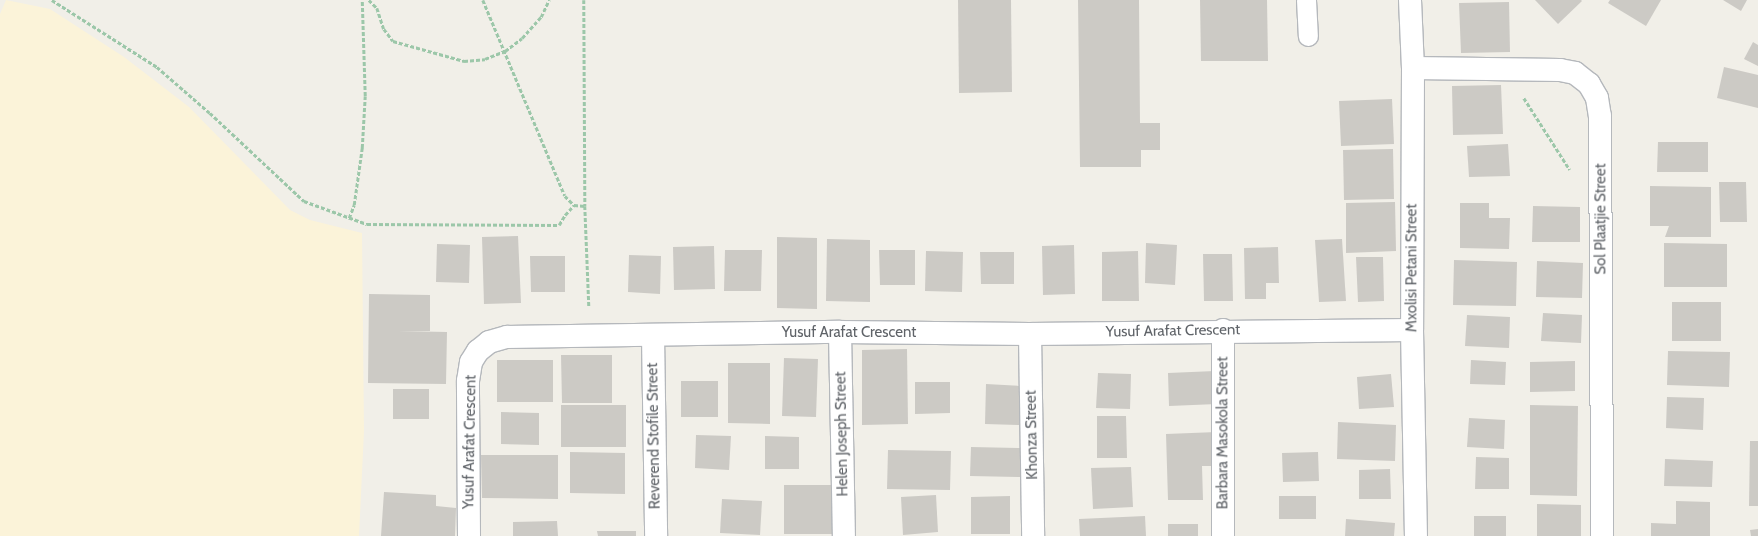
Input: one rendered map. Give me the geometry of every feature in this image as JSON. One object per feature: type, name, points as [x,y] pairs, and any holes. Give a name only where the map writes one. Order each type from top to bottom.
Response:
[{"type":"street","name":"Mxolisi Petani Street","points":[[1410,0],[1414,68],[1412,330],[1416,536]]},
{"type":"street","name":"Sol Plaatjie Street","points":[[1414,68],[1560,70],[1575,73],[1589,84],[1597,98],[1599,110],[1602,536]]},
{"type":"street","name":"Yusuf Arafat Crescent","points":[[469,536],[468,382],[471,362],[478,350],[490,342],[507,337],[840,332],[1030,334],[1223,330],[1412,330]]},
{"type":"street","name":"Barbara Masokola Street","points":[[1223,330],[1223,536]]},
{"type":"street","name":"Helen Joseph Street","points":[[840,332],[844,536]]},
{"type":"street","name":"Khonza Street","points":[[1030,334],[1033,536]]},
{"type":"street","name":"Reverend Stofile Street","points":[[653,336],[656,536]]},
{"type":"lane","points":[[1306,0],[1308,36]]},
{"type":"path","points":[[52,0],[157,67],[210,113],[304,201],[367,224],[559,225],[574,205]]},
{"type":"path","points":[[349,218],[354,205],[362,148],[365,96],[362,0]]},
{"type":"path","points":[[369,0],[377,8],[384,29],[393,42],[464,61],[485,59],[505,51],[522,38],[541,17],[549,0]]},
{"type":"path","points":[[483,0],[565,196],[574,205],[586,206]]},
{"type":"path","points":[[584,0],[586,206],[590,335]]},
{"type":"path","points":[[1506,69],[1570,170]]},
{"type":"sand","points":[[6,0],[50,9],[124,57],[189,107],[290,210],[310,220],[362,233],[364,431],[359,536],[0,536],[0,14]]},
{"type":"building","points":[[958,0],[1011,0],[1012,92],[959,93]]},
{"type":"building","points":[[1078,0],[1139,0],[1140,123],[1160,123],[1160,150],[1141,150],[1141,167],[1080,167]]},
{"type":"building","points":[[1200,0],[1267,0],[1268,61],[1201,61]]},
{"type":"building","points":[[1535,0],[1581,0],[1582,1],[1558,24]]},
{"type":"building","points":[[1610,0],[1661,0],[1646,26],[1608,3]]},
{"type":"building","points":[[1723,0],[1747,0],[1741,11]]},
{"type":"building","points":[[1509,2],[1510,52],[1461,53],[1459,3]]},
{"type":"building","points":[[1753,42],[1758,45],[1758,66],[1744,59]]},
{"type":"building","points":[[1724,67],[1758,75],[1758,108],[1717,98]]},
{"type":"building","points":[[1501,85],[1503,134],[1453,135],[1452,86]]},
{"type":"building","points":[[1392,99],[1394,144],[1341,146],[1339,101]]},
{"type":"building","points":[[1658,142],[1708,142],[1708,172],[1657,172]]},
{"type":"building","points":[[1508,144],[1510,176],[1469,177],[1467,146]]},
{"type":"building","points":[[1393,149],[1394,199],[1344,200],[1343,150]]},
{"type":"building","points":[[1719,182],[1746,182],[1747,222],[1720,222]]},
{"type":"building","points":[[1650,186],[1711,187],[1711,237],[1665,237],[1669,226],[1650,226]]},
{"type":"building","points":[[1395,202],[1396,251],[1346,253],[1346,203]]},
{"type":"building","points":[[1460,203],[1489,203],[1489,218],[1510,218],[1509,249],[1460,248]]},
{"type":"building","points":[[1533,206],[1580,207],[1580,242],[1532,242]]},
{"type":"building","points":[[518,236],[521,303],[484,304],[482,237]]},
{"type":"building","points":[[777,237],[817,238],[817,309],[777,308]]},
{"type":"building","points":[[827,239],[870,240],[870,302],[826,301]]},
{"type":"building","points":[[1342,239],[1346,301],[1319,302],[1315,240]]},
{"type":"building","points":[[1146,243],[1177,245],[1175,285],[1145,283]]},
{"type":"building","points":[[1664,243],[1727,244],[1727,287],[1664,287]]},
{"type":"building","points":[[437,244],[470,245],[469,283],[436,282]]},
{"type":"building","points":[[1074,245],[1075,294],[1043,295],[1042,246]]},
{"type":"building","points":[[714,246],[715,289],[674,290],[673,247]]},
{"type":"building","points":[[1278,247],[1279,283],[1266,283],[1266,299],[1245,299],[1244,248]]},
{"type":"building","points":[[725,250],[762,250],[761,291],[724,291]]},
{"type":"building","points":[[879,250],[915,250],[915,285],[880,285]]},
{"type":"building","points":[[926,251],[963,252],[962,292],[925,291]]},
{"type":"building","points":[[1138,251],[1139,301],[1102,301],[1102,252]]},
{"type":"building","points":[[980,252],[1014,252],[1014,284],[981,284]]},
{"type":"building","points":[[1203,254],[1232,254],[1233,301],[1204,301]]},
{"type":"building","points":[[629,255],[661,256],[660,294],[628,292]]},
{"type":"building","points":[[530,256],[565,256],[565,292],[531,292]]},
{"type":"building","points":[[1356,257],[1383,257],[1384,301],[1358,302]]},
{"type":"building","points":[[1454,260],[1517,262],[1516,306],[1453,305]]},
{"type":"building","points":[[1537,261],[1583,263],[1582,298],[1536,297]]},
{"type":"building","points":[[369,294],[430,295],[430,331],[398,331],[447,332],[446,384],[368,383]]},
{"type":"building","points":[[1672,302],[1721,302],[1721,341],[1672,341]]},
{"type":"building","points":[[1543,313],[1582,315],[1581,343],[1541,341]]},
{"type":"building","points":[[1467,315],[1510,317],[1509,348],[1465,346]]},
{"type":"building","points":[[907,349],[908,424],[862,425],[862,350]]},
{"type":"building","points":[[1668,351],[1730,352],[1729,387],[1667,385]]},
{"type":"building","points":[[561,355],[612,355],[612,403],[562,403]]},
{"type":"building","points":[[784,358],[818,359],[816,417],[782,416]]},
{"type":"building","points":[[497,360],[553,360],[553,402],[497,402]]},
{"type":"building","points":[[1471,360],[1506,362],[1505,385],[1470,384]]},
{"type":"building","points":[[1575,361],[1575,391],[1530,392],[1530,362]]},
{"type":"building","points":[[728,363],[770,363],[770,424],[728,423]]},
{"type":"building","points":[[1215,371],[1217,404],[1169,406],[1168,373]]},
{"type":"building","points":[[1098,373],[1131,374],[1130,409],[1096,408]]},
{"type":"building","points":[[1391,374],[1394,407],[1359,409],[1357,377]]},
{"type":"building","points":[[681,381],[718,381],[718,417],[681,417]]},
{"type":"building","points":[[915,382],[950,382],[950,413],[915,414]]},
{"type":"building","points":[[986,384],[1021,386],[1019,425],[985,424]]},
{"type":"building","points":[[393,389],[429,389],[429,419],[393,419]]},
{"type":"building","points":[[1667,397],[1704,398],[1703,430],[1666,428]]},
{"type":"building","points":[[561,405],[626,405],[626,447],[561,447]]},
{"type":"building","points":[[1530,405],[1578,406],[1577,496],[1530,495]]},
{"type":"building","points":[[501,412],[539,413],[539,445],[501,444]]},
{"type":"building","points":[[1097,416],[1126,416],[1127,458],[1097,458]]},
{"type":"building","points":[[1469,418],[1505,420],[1504,449],[1467,447]]},
{"type":"building","points":[[1338,422],[1396,425],[1395,461],[1337,459]]},
{"type":"building","points":[[1217,432],[1218,466],[1202,466],[1203,500],[1168,500],[1166,434]]},
{"type":"building","points":[[696,435],[731,436],[729,470],[695,468]]},
{"type":"building","points":[[765,436],[799,437],[799,469],[765,469]]},
{"type":"building","points":[[1750,441],[1758,441],[1758,506],[1749,506]]},
{"type":"building","points":[[971,447],[1021,448],[1020,477],[970,476]]},
{"type":"building","points":[[888,450],[951,451],[950,490],[887,489]]},
{"type":"building","points":[[570,452],[625,453],[625,494],[570,493]]},
{"type":"building","points":[[1318,452],[1319,481],[1283,482],[1282,453]]},
{"type":"building","points":[[481,455],[558,455],[558,499],[482,498]]},
{"type":"building","points":[[1476,457],[1509,458],[1509,489],[1475,489]]},
{"type":"building","points":[[1665,459],[1713,461],[1712,487],[1664,486]]},
{"type":"building","points":[[1131,467],[1133,507],[1093,509],[1091,468]]},
{"type":"building","points":[[1390,469],[1391,499],[1359,499],[1359,470]]},
{"type":"building","points":[[784,485],[833,485],[833,534],[784,534]]},
{"type":"building","points":[[384,492],[436,495],[436,506],[456,508],[455,536],[381,536]]},
{"type":"building","points":[[936,495],[938,532],[903,535],[901,497]]},
{"type":"building","points":[[1010,496],[1010,534],[971,534],[971,497]]},
{"type":"building","points":[[1279,496],[1316,496],[1316,519],[1279,519]]},
{"type":"building","points":[[722,499],[762,501],[760,535],[720,533]]},
{"type":"building","points":[[1676,501],[1710,502],[1710,536],[1651,536],[1651,523],[1676,524]]},
{"type":"building","points":[[1537,504],[1581,505],[1581,536],[1537,536]]},
{"type":"building","points":[[1145,516],[1146,536],[1080,536],[1079,519]]},
{"type":"building","points":[[1474,516],[1506,516],[1506,536],[1474,536]]},
{"type":"building","points":[[1346,519],[1395,523],[1394,536],[1345,536]]},
{"type":"building","points":[[557,521],[558,536],[513,536],[513,522]]},
{"type":"building","points":[[1168,524],[1198,524],[1198,536],[1168,536]]},
{"type":"building","points":[[1758,529],[1758,536],[1751,536],[1750,530]]},
{"type":"building","points":[[597,531],[636,531],[636,536],[598,536]]}]
